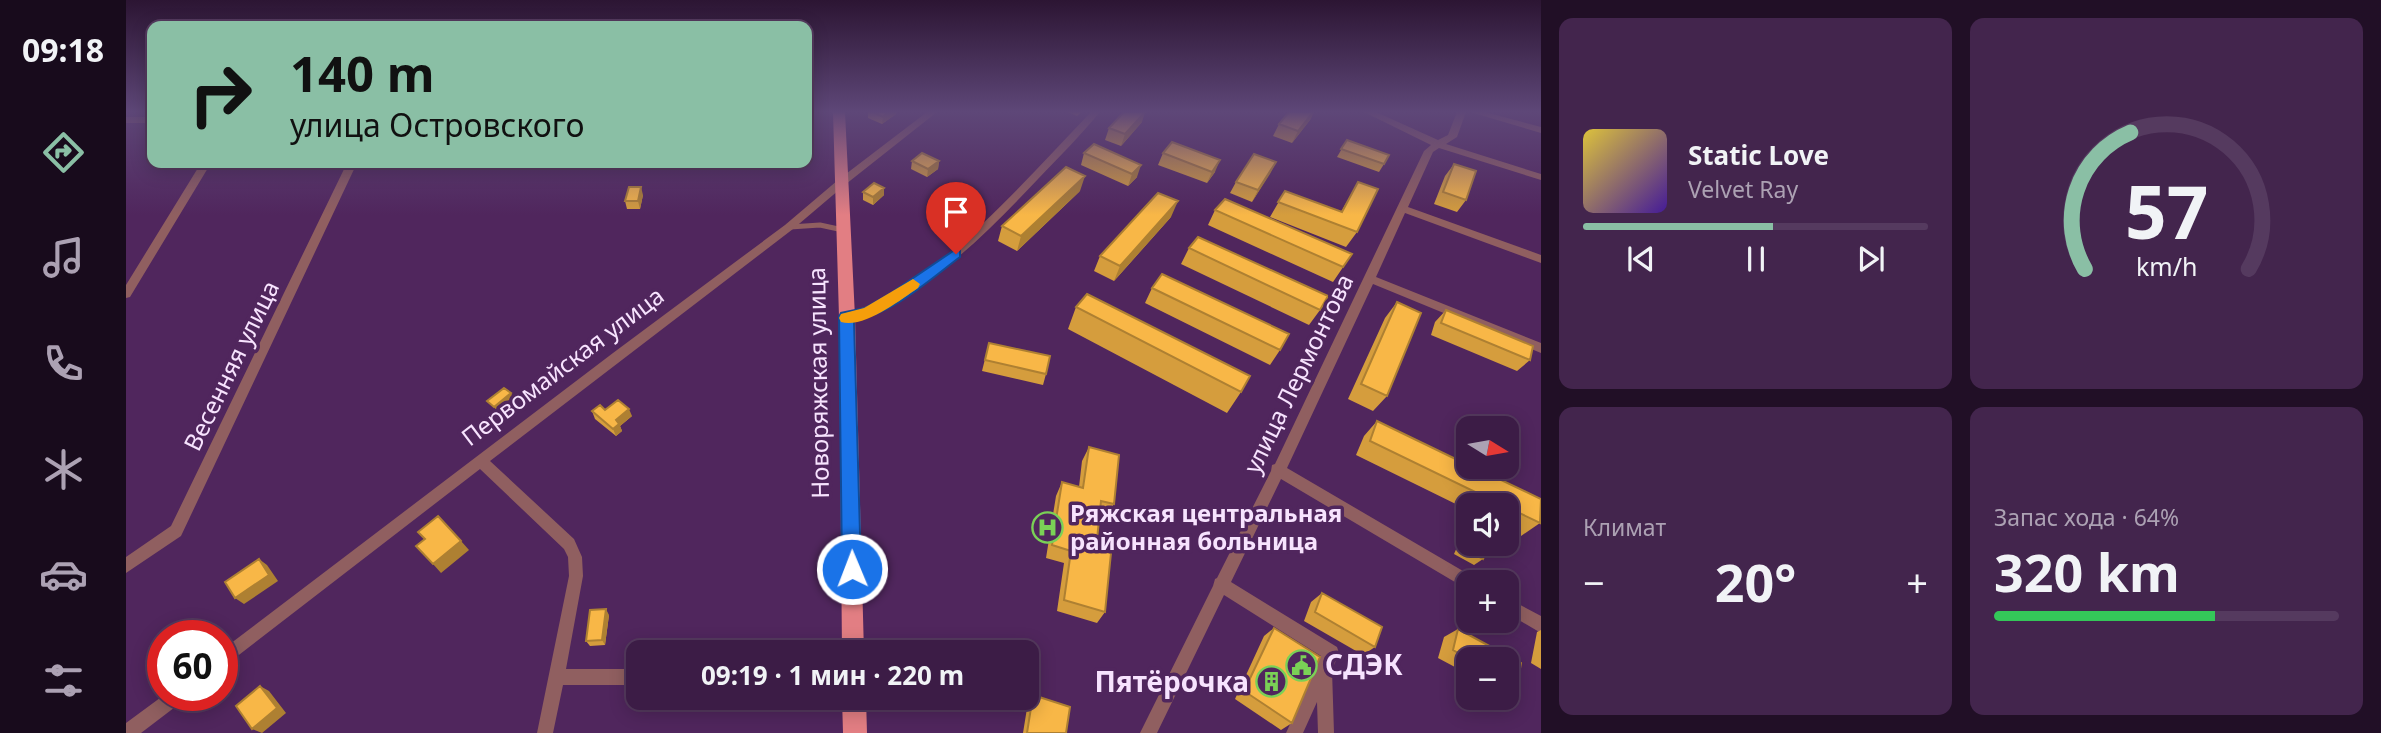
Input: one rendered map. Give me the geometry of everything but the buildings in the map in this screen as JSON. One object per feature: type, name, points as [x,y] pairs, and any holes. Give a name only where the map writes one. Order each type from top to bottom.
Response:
[{"type":"main road","name":"Новоряжская улица","points":[[840,146],[847,317],[853,640]]},
{"type":"main road","points":[[854,710],[855,733]]},
{"type":"street","name":"Первомайская улица","points":[[238,648],[789,227],[889,146]]},
{"type":"street","points":[[847,317],[869,312],[897,296],[956,254],[1062,146]]},
{"type":"street","name":"улица Лермонтова","points":[[1148,733],[1371,279],[1429,151],[1435,146]]},
{"type":"street","points":[[1445,146],[1541,177]]},
{"type":"street","points":[[126,294],[203,168]]},
{"type":"street","name":"Весенняя улица","points":[[126,566],[176,531],[350,168]]},
{"type":"street","points":[[1404,209],[1541,259]]},
{"type":"street","points":[[1371,279],[1541,348]]},
{"type":"street","points":[[481,461],[569,544],[575,557],[576,576],[545,733]]},
{"type":"street","points":[[1277,469],[1456,575]]},
{"type":"street","points":[[1220,584],[1331,653],[1294,733]]},
{"type":"street","points":[[1519,612],[1541,625]]},
{"type":"street","points":[[1324,667],[1326,733]]},
{"type":"street","points":[[556,677],[626,677]]},
{"type":"street","points":[[127,733],[156,711]]},
{"type":"lane","points":[[789,227],[820,225],[843,230]]},
{"type":"slow traffic","points":[[847,318],[869,312],[913,284]]},
{"type":"place","name":"Ряжская центральная районная больница","points":[[1047,528]]},
{"type":"place","name":"СДЭК","points":[[1302,665]]},
{"type":"place","name":"Пятёрочка","points":[[1272,682]]},
{"type":"route","points":[[852,569],[847,317],[869,312],[897,296],[956,254]]}]
